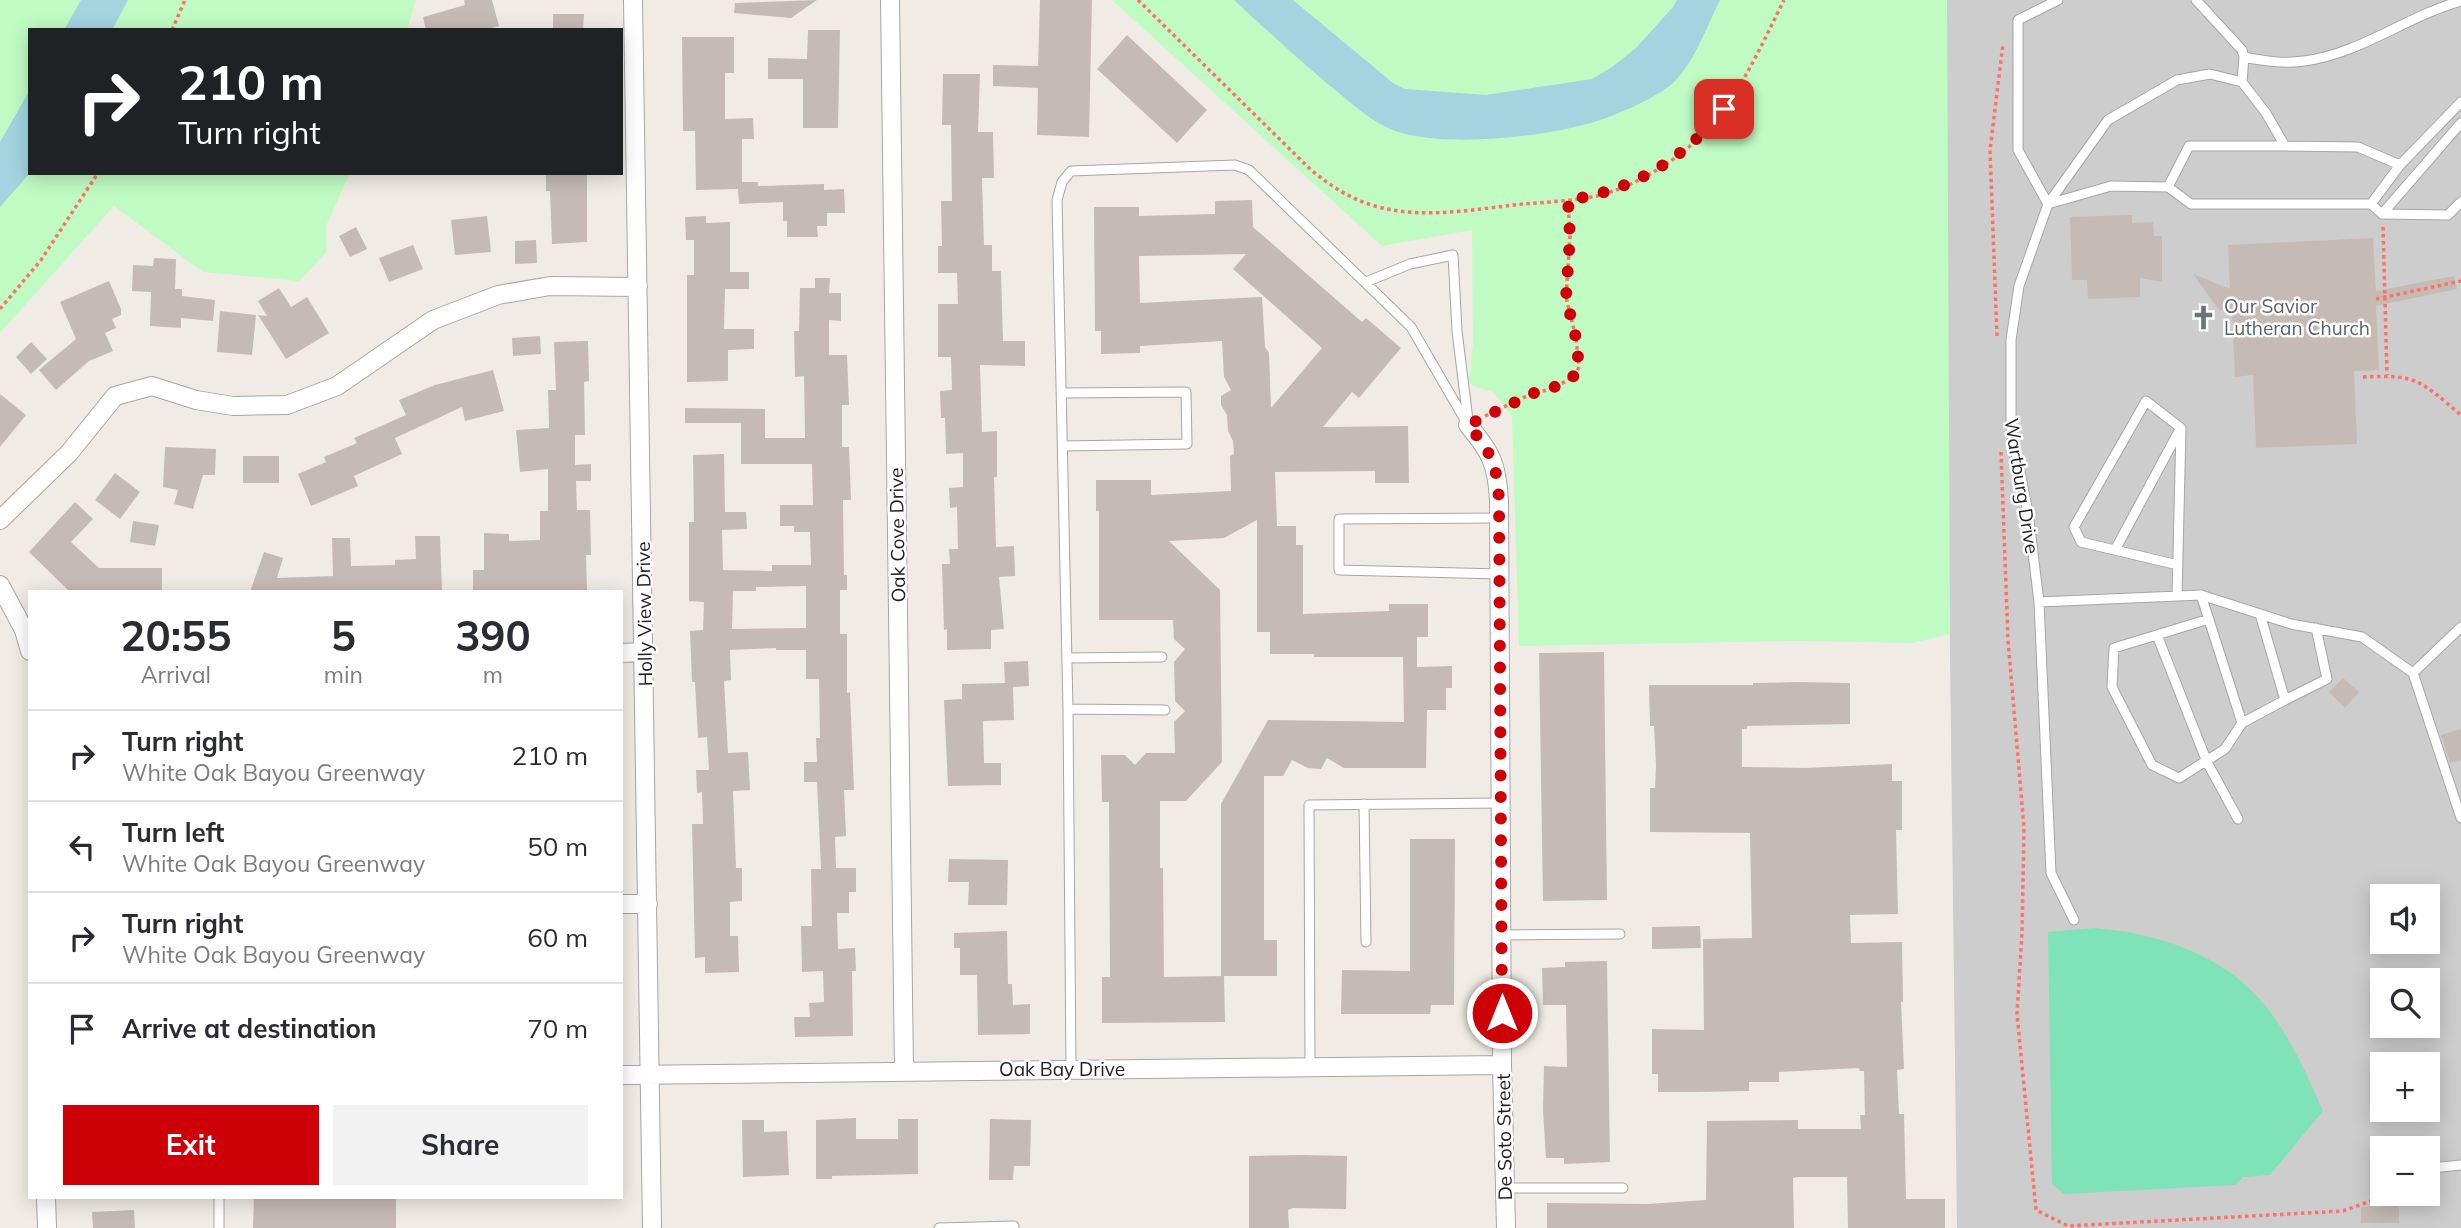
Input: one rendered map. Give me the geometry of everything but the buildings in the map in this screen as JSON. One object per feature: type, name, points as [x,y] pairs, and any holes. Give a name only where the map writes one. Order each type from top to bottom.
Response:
[{"type":"street","name":"Holly View Drive","points":[[634,0],[627,106],[638,286],[652,1228]]},
{"type":"street","name":"Oak Cove Drive","points":[[890,0],[904,1070]]},
{"type":"street","points":[[0,520],[69,453],[115,396],[152,386],[196,400],[233,406],[287,405],[337,386],[433,320],[498,295],[550,286],[638,286]]},
{"type":"street","name":"De Soto Street","points":[[1468,425],[1488,449],[1497,476],[1499,518],[1502,1065],[1506,1228]]},
{"type":"street","points":[[0,585],[24,630],[28,644]]},
{"type":"street","points":[[623,653],[645,652]]},
{"type":"street","points":[[623,904],[648,904]]},
{"type":"street","name":"Oak Bay Drive","points":[[623,1075],[1502,1065]]},
{"type":"street","points":[[46,1199],[47,1228]]},
{"type":"lane","points":[[2058,0],[2018,20],[2018,150],[2048,204],[2111,187],[2168,187],[2191,204],[2371,204],[2382,214],[2448,215],[2461,202]]},
{"type":"lane","points":[[2196,0],[2242,50],[2242,82],[2266,113],[2285,146]]},
{"type":"lane","points":[[2244,57],[2278,63],[2306,61],[2344,51],[2436,8],[2461,1]]},
{"type":"lane","name":"Wartburg Drive","points":[[2074,920],[2051,873],[2039,602],[2028,512],[2011,428],[2011,340],[2020,286],[2048,204],[2108,120],[2177,80],[2210,74],[2242,82]]},
{"type":"lane","points":[[2371,204],[2400,165],[2461,102]]},
{"type":"lane","points":[[2382,214],[2461,123]]},
{"type":"lane","points":[[2168,187],[2189,146],[2358,147],[2400,165]]},
{"type":"lane","points":[[1072,1069],[1068,709],[1057,200],[1062,182],[1071,171],[1234,165],[1250,170],[1411,327],[1468,425]]},
{"type":"lane","points":[[1366,282],[1410,264],[1453,255],[1457,331],[1468,425]]},
{"type":"lane","points":[[1062,393],[1186,392],[1187,444],[1063,446]]},
{"type":"lane","points":[[2178,565],[2081,542],[2074,527],[2146,401],[2180,428]]},
{"type":"lane","points":[[2177,597],[2180,428]]},
{"type":"lane","points":[[2115,550],[2180,428]]},
{"type":"lane","points":[[1499,518],[1339,519],[1339,570],[1500,574]]},
{"type":"lane","points":[[2039,602],[2201,595],[2291,624],[2362,637],[2413,673],[2458,816],[2461,818]]},
{"type":"lane","points":[[2201,595],[2242,723]]},
{"type":"lane","points":[[2260,614],[2285,700]]},
{"type":"lane","points":[[2208,619],[2114,648],[2112,687],[2152,765],[2179,778],[2225,749],[2242,723],[2327,680],[2316,628]]},
{"type":"lane","points":[[2413,673],[2461,626]]},
{"type":"lane","points":[[2157,635],[2207,762],[2238,819]]},
{"type":"lane","points":[[1067,658],[1162,657]]},
{"type":"lane","points":[[1068,709],[1165,710]]},
{"type":"lane","points":[[1310,1067],[1309,805],[1500,803]]},
{"type":"lane","points":[[1364,804],[1366,942]]},
{"type":"lane","points":[[1502,935],[1620,934]]},
{"type":"lane","points":[[2440,1167],[2461,1165]]},
{"type":"lane","points":[[1505,1188],[1623,1188]]},
{"type":"lane","points":[[219,1199],[219,1228]]},
{"type":"lane","points":[[939,1228],[1014,1228]]},
{"type":"path","points":[[174,28],[185,0]]},
{"type":"path","points":[[1138,0],[1311,170],[1333,188],[1376,206],[1411,213],[1458,211],[1598,195],[1645,176],[1674,160],[1705,133],[1740,87],[1784,0]]},
{"type":"path","points":[[0,309],[40,260],[97,175]]},
{"type":"path","points":[[1468,425],[1534,393],[1566,382],[1575,375],[1579,367],[1576,338],[1566,297],[1570,237],[1568,200]]},
{"type":"path","points":[[2382,214],[2386,376]]},
{"type":"path","points":[[2376,299],[2461,281]]},
{"type":"path","points":[[2364,377],[2400,375],[2423,383],[2461,415]]},
{"type":"shaded area","name":"Our Savior Lutheran Church","points":[[1942,0],[2461,0],[2461,1228],[1957,1228]]},
{"type":"green space","points":[[0,0],[416,0],[408,28],[28,28],[28,175],[349,175],[326,226],[326,253],[299,281],[203,272],[114,206],[0,333]]},
{"type":"green space","points":[[1112,0],[1947,0],[1950,634],[1913,643],[1797,641],[1519,646],[1512,416],[1493,392],[1473,386],[1469,381],[1473,342],[1472,230],[1382,246]]},
{"type":"green space","points":[[2095,928],[2164,941],[2208,959],[2247,986],[2272,1015],[2297,1055],[2323,1111],[2270,1175],[2243,1177],[2236,1185],[2064,1194],[2052,1184],[2048,932]]},
{"type":"water","points":[[81,0],[128,0],[113,28],[65,28]]},
{"type":"water","points":[[1234,0],[1293,0],[1393,83],[1405,89],[1486,95],[1592,79],[1636,48],[1677,0],[1720,0],[1680,75],[1673,83],[1647,100],[1606,118],[1576,127],[1520,136],[1459,140],[1405,134],[1374,120],[1316,74]]},
{"type":"water","points":[[28,93],[28,175],[0,207],[0,142]]},
{"type":"place","name":"Our Savior Lutheran Church","points":[[2204,317]]},
{"type":"route","points":[[1502,1013],[1499,500],[1497,476],[1488,449],[1468,425],[1506,405],[1566,382],[1575,375],[1579,367],[1576,338],[1566,297],[1570,237],[1568,200],[1598,195],[1623,186],[1674,160],[1705,133],[1724,109]]}]
